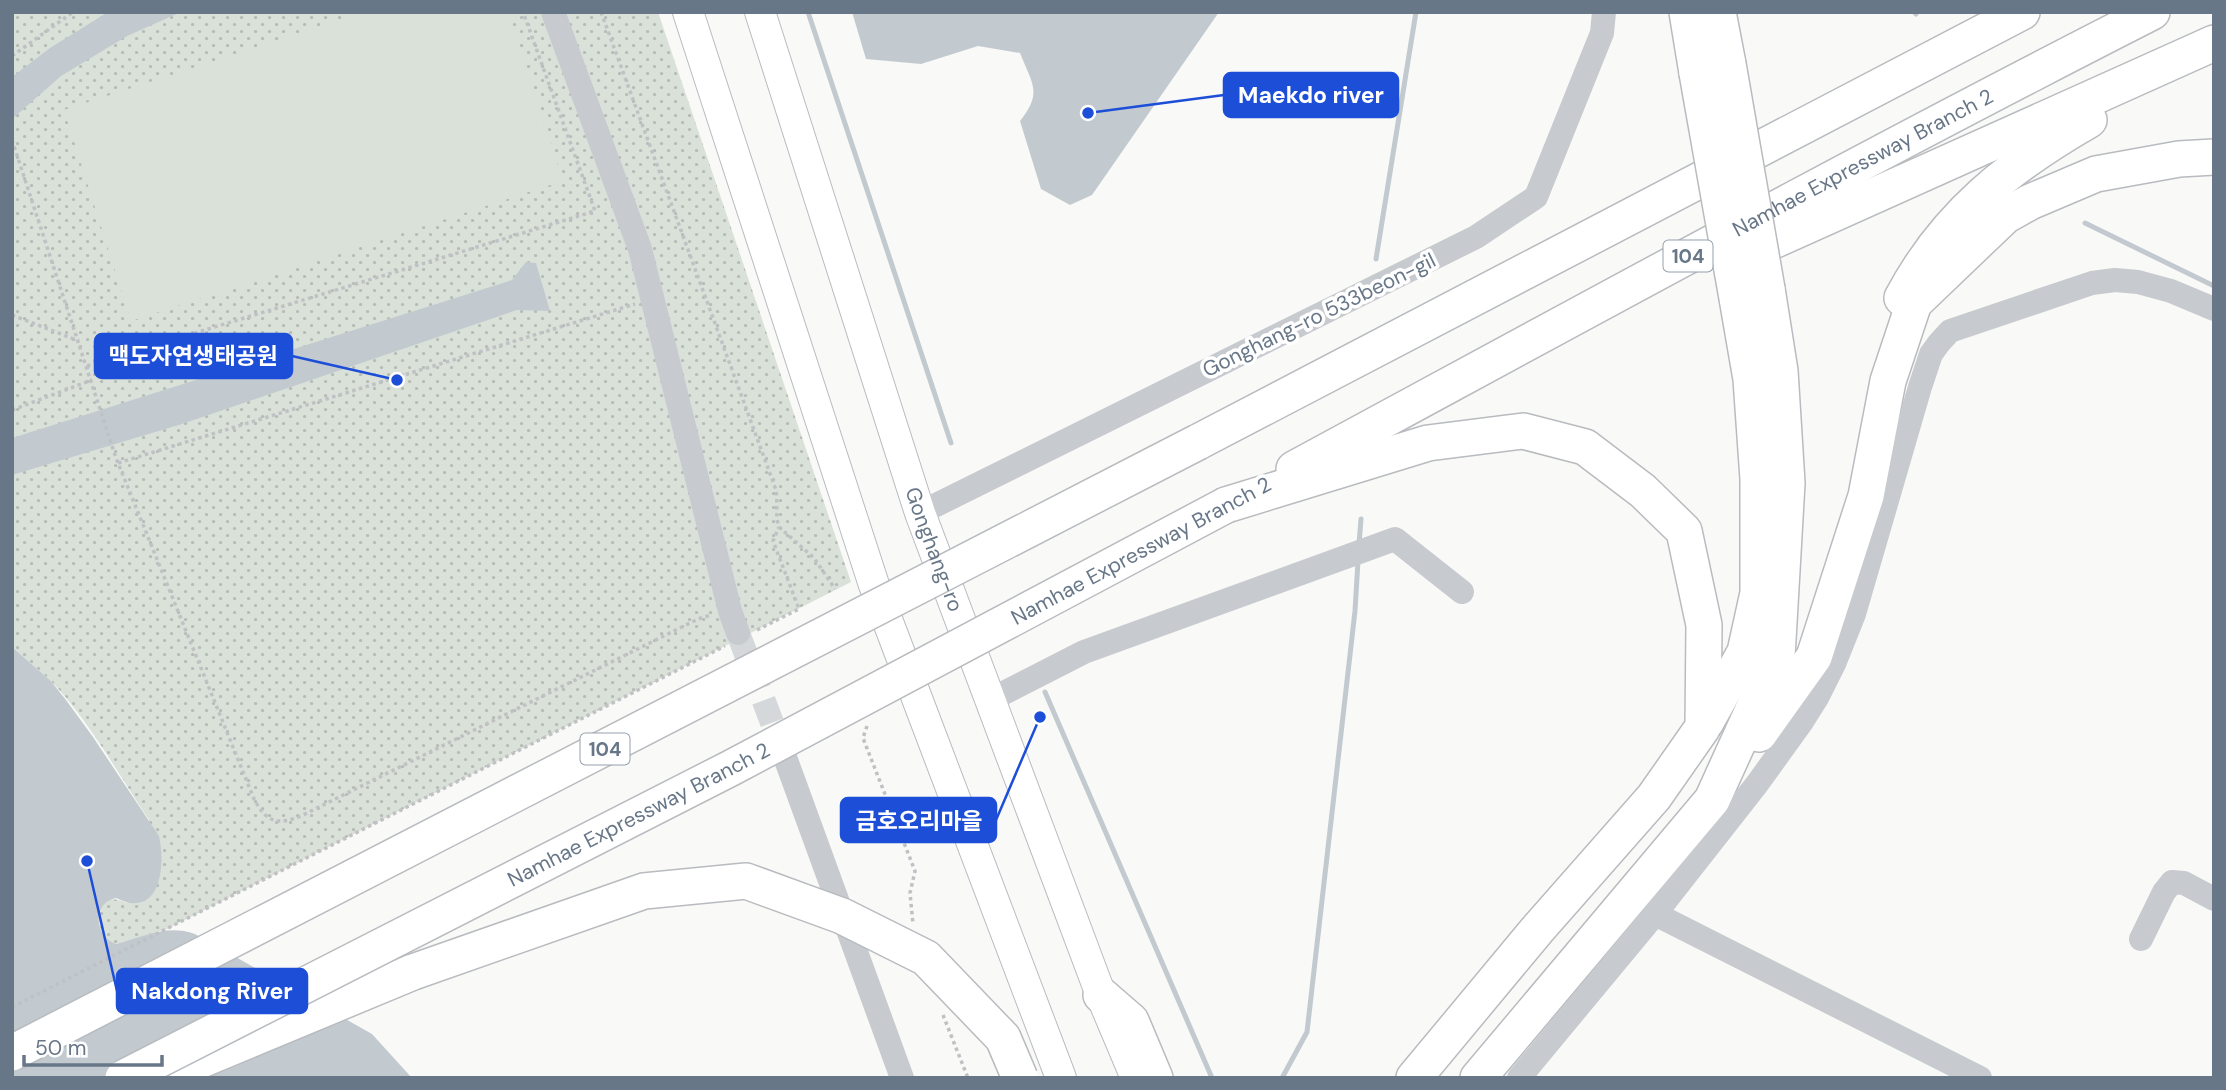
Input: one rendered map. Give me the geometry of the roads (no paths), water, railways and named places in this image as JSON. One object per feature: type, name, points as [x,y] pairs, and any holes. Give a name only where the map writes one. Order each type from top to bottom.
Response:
[{"type":"highway","points":[[1687,12],[1712,69],[1752,293],[1780,371],[1787,484],[1777,657],[1713,800]]},
{"type":"highway","points":[[1712,69],[1718,12]]},
{"type":"highway","points":[[1826,114],[1973,12]]},
{"type":"highway","name":"104","points":[[12,1054],[1198,442],[2022,12]]},
{"type":"highway","name":"Namhae Expressway Branch 2","points":[[123,1078],[731,768],[1980,100],[2152,12]]},
{"type":"highway","points":[[1501,357],[1800,230],[2214,43]]},
{"type":"highway","points":[[1814,657],[1864,400],[1875,357],[1891,318],[1915,272],[1948,228],[1981,194],[2017,165],[2069,131],[2214,51]]},
{"type":"highway","points":[[1478,1078],[1713,800],[1814,657],[1866,496],[1888,382],[1914,303],[2005,216],[2030,202],[2096,174],[2179,159],[2214,157]]},
{"type":"highway","points":[[1414,1078],[1537,930],[1654,797],[1703,727],[1745,652],[1758,593],[1758,480],[1751,379],[1752,293]]},
{"type":"highway","points":[[1226,505],[1428,443],[1523,430],[1584,447],[1643,491],[1684,531],[1704,625],[1703,727]]},
{"type":"highway","points":[[158,1078],[413,972],[644,891],[746,881],[842,916],[926,958],[1003,1038],[1020,1078]]},
{"type":"highway","points":[[1101,995],[1131,1021],[1155,1078]]},
{"type":"main road","points":[[688,12],[874,585],[1061,1078]]},
{"type":"main road","name":"Gonghang-ro","points":[[760,12],[920,513],[1101,995],[1136,1078]]},
{"type":"street","points":[[553,12],[640,249],[734,622]]},
{"type":"street","name":"Gonghang-ro 533beon-gil","points":[[920,513],[1476,237],[1536,197],[1602,33],[1604,12]]},
{"type":"street","points":[[1519,1078],[1655,914],[1801,723],[1834,664],[1854,614],[1920,387],[1931,354],[1938,343],[1950,331],[1971,322],[2092,283],[2115,279],[2171,290],[2214,309]]},
{"type":"street","points":[[990,700],[1084,652],[1395,539],[1462,592]]},
{"type":"street","points":[[782,749],[902,1078]]},
{"type":"street","points":[[2141,939],[2164,892],[2172,883],[2184,883],[2214,899]]},
{"type":"street","points":[[1655,914],[1980,1078]]},
{"type":"waterway","points":[[808,12],[951,443]]},
{"type":"waterway","points":[[1376,259],[1416,12]]},
{"type":"waterway","points":[[2085,223],[2214,286]]},
{"type":"waterway","points":[[1359,544],[1361,519]]},
{"type":"waterway","points":[[1282,1078],[1307,1032],[1355,611],[1358,561]]},
{"type":"waterway","points":[[1045,692],[1212,1078]]},
{"type":"tunnel","points":[[738,633],[782,749]]},
{"type":"place","name":"Maekdo river","points":[[1088,113]]},
{"type":"place","name":"맥도자연생태공원","points":[[397,380]]},
{"type":"place","name":"금호오리마을","points":[[1040,717]]},
{"type":"place","name":"Nakdong River","points":[[87,861]]}]
